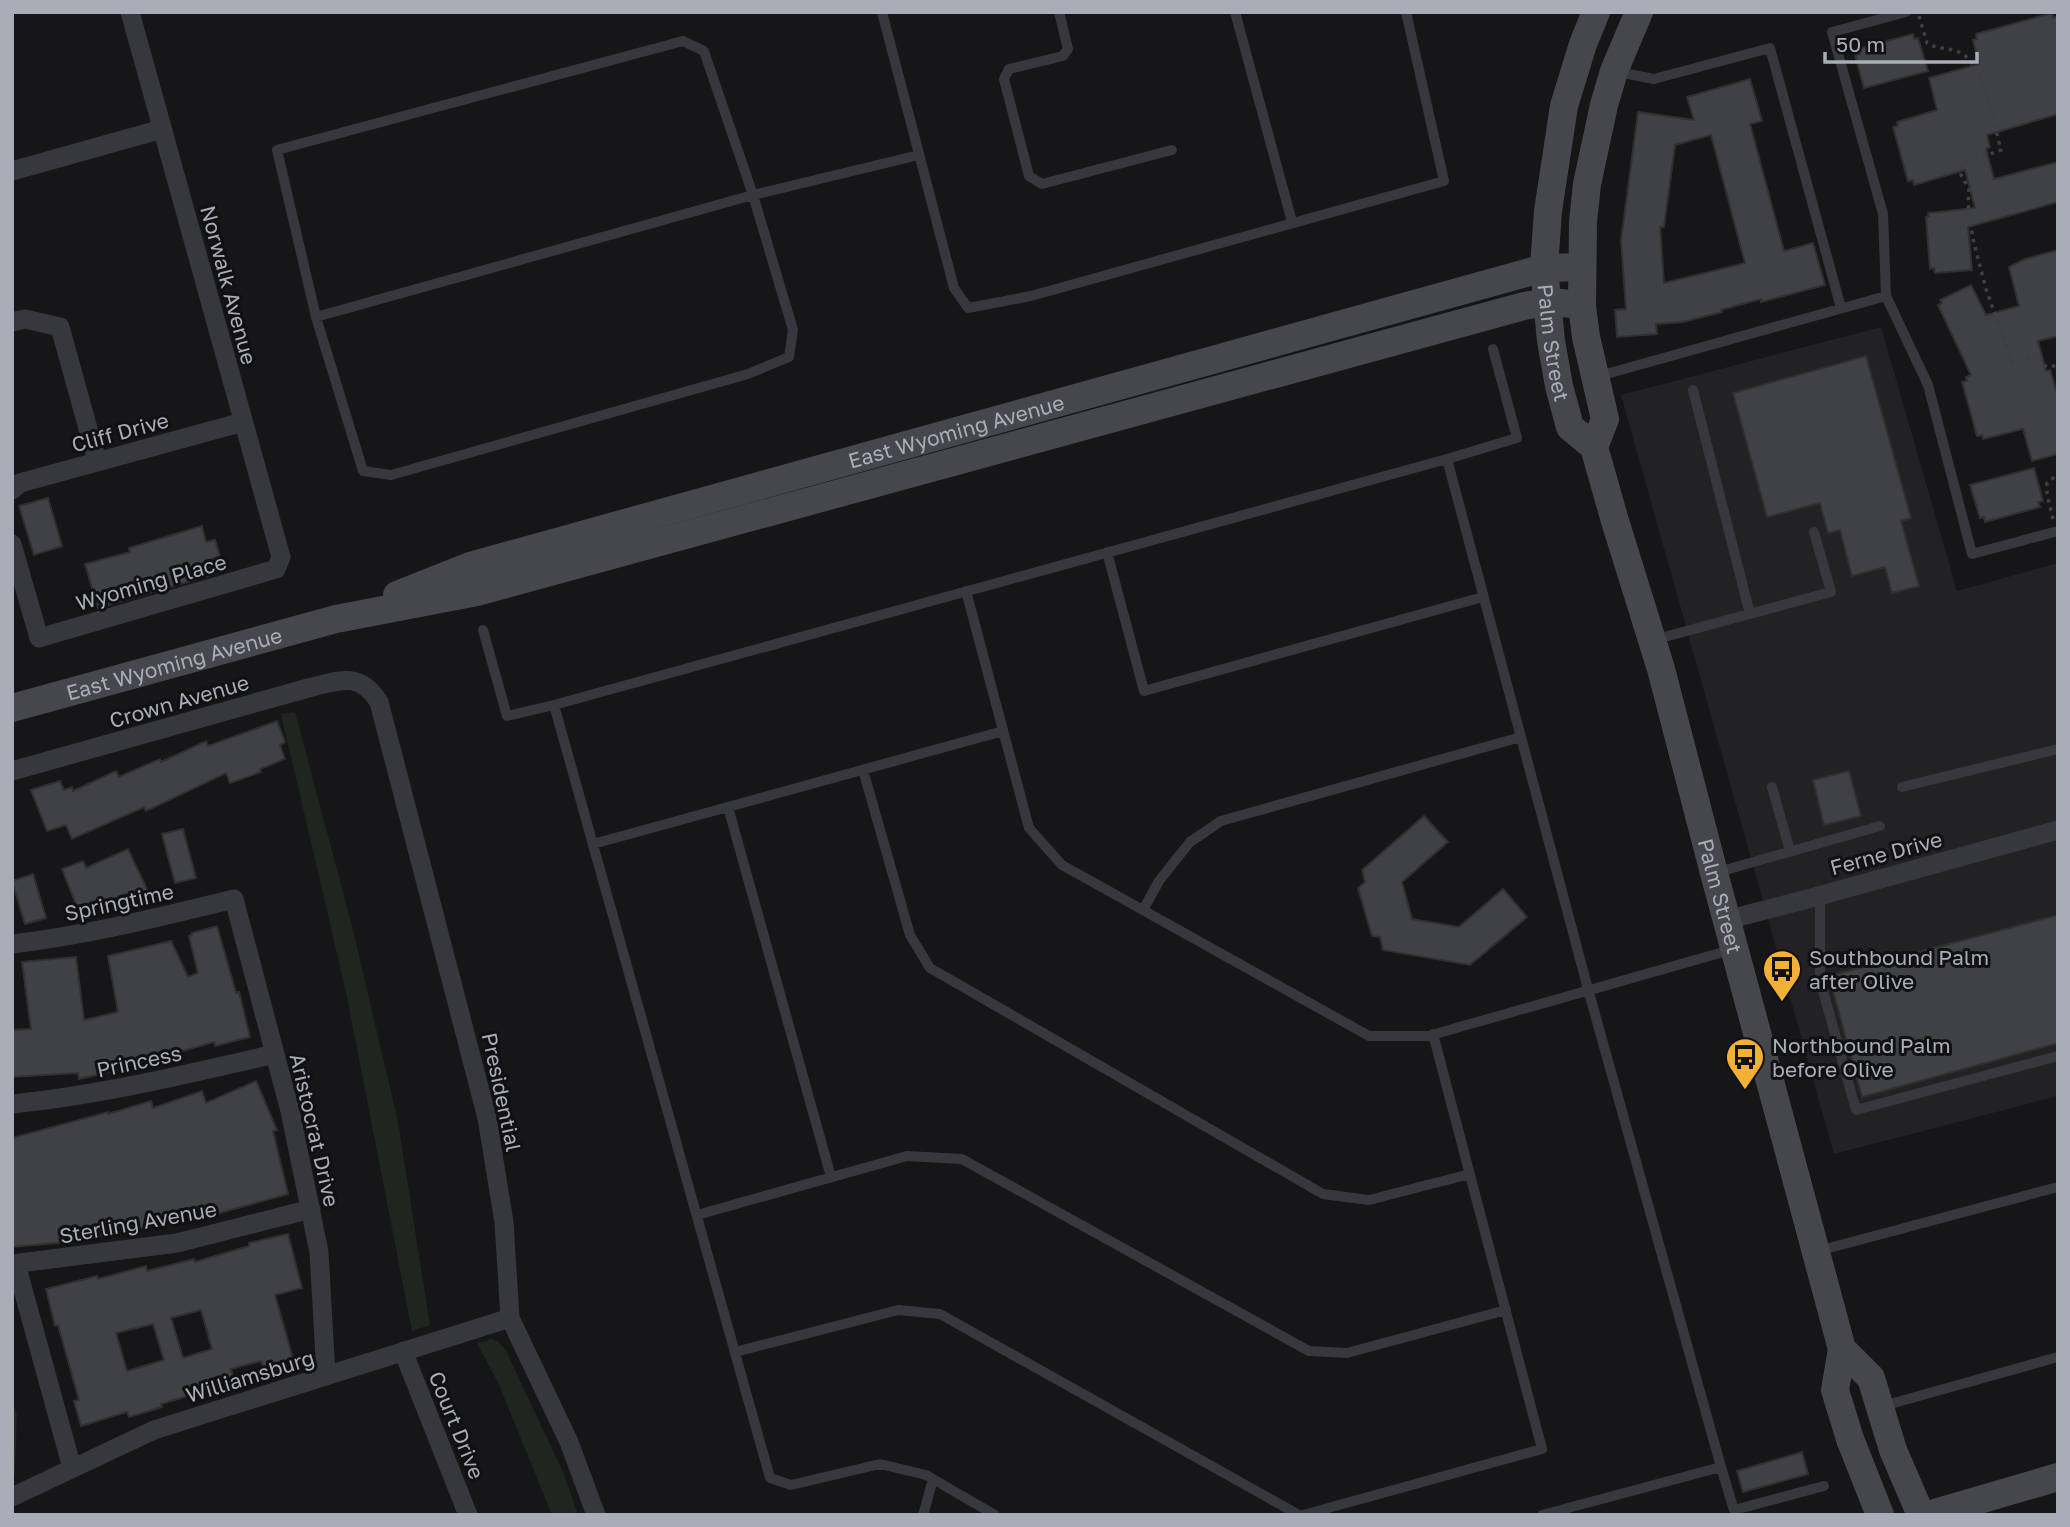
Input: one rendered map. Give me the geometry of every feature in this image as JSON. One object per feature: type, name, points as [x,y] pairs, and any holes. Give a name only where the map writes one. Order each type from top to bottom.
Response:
[{"type":"street","name":"Norwalk Avenue","points":[[130,12],[281,557],[276,569]]},
{"type":"street","name":"Palm Street","points":[[1596,12],[1564,106],[1548,211],[1544,268],[1559,386],[1570,428],[1594,447],[1661,668],[1842,1349],[1835,1390],[1850,1439],[1880,1515]]},
{"type":"street","name":"Palm Street","points":[[1594,447],[1605,419],[1581,306],[1587,184],[1593,148],[1614,71],[1639,12]]},
{"type":"street","points":[[12,171],[162,129]]},
{"type":"street","name":"East Wyoming Avenue","points":[[336,619],[470,566],[1544,268],[1582,267]]},
{"type":"street","name":"East Wyoming Avenue","points":[[12,708],[336,619],[477,592],[1524,306],[1566,302],[1581,306]]},
{"type":"street","points":[[12,322],[25,318],[60,327],[97,461]]},
{"type":"street","name":"Cliff Drive","points":[[12,490],[20,483],[243,422]]},
{"type":"street","name":"Wyoming Place","points":[[12,544],[39,638],[276,569]]},
{"type":"street","name":"Crown Avenue","points":[[12,771],[312,687],[340,681],[359,681]]},
{"type":"street","name":"Presidential","points":[[359,681],[372,689],[379,702],[487,1118],[504,1222],[510,1318],[569,1442],[596,1515]]},
{"type":"street","name":"Ferne Drive","points":[[1726,920],[2058,830]]},
{"type":"street","name":"Springtime","points":[[12,944],[120,927],[234,899]]},
{"type":"street","name":"Aristocrat Drive","points":[[234,899],[290,1111],[311,1209],[319,1252],[326,1376]]},
{"type":"street","name":"Princess","points":[[12,1104],[132,1087],[275,1054]]},
{"type":"street","name":"Sterling Avenue","points":[[14,1264],[177,1242],[311,1209]]},
{"type":"street","points":[[14,1264],[72,1468]]},
{"type":"street","name":"Williamsburg","points":[[12,1497],[154,1430],[510,1318]]},
{"type":"street","name":"Palm Street","points":[[1842,1349],[1871,1378],[1893,1450],[1920,1515]]},
{"type":"street","name":"Court Drive","points":[[403,1352],[468,1515]]},
{"type":"street","points":[[1928,1515],[2058,1477]]},
{"type":"lane","points":[[882,12],[954,288],[968,308],[1031,296],[1444,181],[1406,12]]},
{"type":"lane","points":[[1059,12],[1068,49],[1063,56],[1009,69],[1004,79],[1029,176],[1042,184],[1171,150]]},
{"type":"lane","points":[[1235,12],[1292,222]]},
{"type":"lane","points":[[1906,12],[1832,32],[1883,214],[1886,296],[1928,385],[1972,554],[2057,531]]},
{"type":"lane","points":[[683,41],[704,51],[754,195],[793,330],[789,357],[748,374],[391,475],[363,471],[316,317],[277,150],[683,41]]},
{"type":"lane","points":[[1614,71],[1654,79],[1770,48],[1841,308]]},
{"type":"lane","points":[[316,317],[754,195],[919,155]]},
{"type":"lane","points":[[1595,377],[1886,296]]},
{"type":"lane","points":[[483,630],[507,716],[1447,459],[1517,438],[1493,349]]},
{"type":"lane","points":[[1693,390],[1750,614]]},
{"type":"lane","points":[[1447,459],[1588,989],[1734,1510],[1824,1486]]},
{"type":"lane","points":[[1652,640],[1831,592],[1814,532]]},
{"type":"lane","points":[[1107,552],[1144,691],[1483,597]]},
{"type":"lane","points":[[966,591],[1029,828],[1062,865],[1369,1036],[1433,1034],[1734,948]]},
{"type":"lane","points":[[554,705],[770,1478],[791,1485],[880,1464],[926,1475],[995,1515]]},
{"type":"lane","points":[[593,844],[1003,731]]},
{"type":"lane","points":[[1143,910],[1159,881],[1190,842],[1221,821],[1521,737]]},
{"type":"lane","points":[[1902,788],[2058,749]]},
{"type":"lane","points":[[863,770],[910,935],[930,968],[1323,1194],[1368,1200],[1470,1174]]},
{"type":"lane","points":[[1772,787],[1790,851]]},
{"type":"lane","points":[[729,807],[831,1177]]},
{"type":"lane","points":[[1714,873],[1880,826]]},
{"type":"lane","points":[[1820,895],[1820,980],[1856,1110],[2058,1056]]},
{"type":"lane","points":[[735,1352],[898,1310],[940,1314],[1304,1515],[1542,1449],[1433,1034]]},
{"type":"lane","points":[[696,1215],[906,1156],[962,1159],[1309,1351],[1347,1353],[1506,1310]]},
{"type":"lane","points":[[1816,1252],[2058,1186]]},
{"type":"lane","points":[[1879,1407],[2058,1357]]},
{"type":"lane","points":[[1542,1515],[1721,1467]]},
{"type":"lane","points":[[923,1515],[933,1479]]},
{"type":"path","points":[[1918,12],[1927,43],[1963,54],[1972,62],[1982,84],[2001,150],[1963,164],[1961,175],[1969,189],[1968,204],[1973,239],[1983,277],[2012,362],[2040,355],[2042,365],[2058,365]]},
{"type":"path","points":[[2057,531],[2047,494],[2048,482],[2058,474]]},
{"type":"shaded area","points":[[1881,327],[1957,591],[2058,563],[2058,1096],[1834,1154],[1621,395]]},
{"type":"shaded area","points":[[295,712],[352,926],[398,1122],[430,1325],[412,1331],[346,992],[281,714]]},
{"type":"shaded area","points":[[491,1339],[498,1341],[506,1351],[563,1472],[578,1515],[552,1515],[499,1385],[477,1343]]},
{"type":"shaded area","points":[[12,1407],[17,1415],[15,1474],[12,1477]]},
{"type":"building","points":[[2052,13],[2053,18],[2058,16],[2058,114],[1987,135],[1990,147],[1986,149],[1994,179],[2058,162],[2058,202],[1968,227],[1972,270],[1935,273],[1934,268],[1930,269],[1926,217],[1929,216],[1928,213],[1975,208],[1965,170],[1914,185],[1913,180],[1908,181],[1893,127],[1898,126],[1897,122],[1937,110],[1929,78],[1979,64],[1973,40],[1977,39],[1976,34]]},
{"type":"building","points":[[1913,34],[1914,39],[1918,38],[1928,71],[1864,88],[1855,55],[1860,54],[1858,49]]},
{"type":"building","points":[[1750,79],[1762,121],[1750,124],[1784,251],[1813,243],[1825,285],[1761,302],[1761,299],[1683,322],[1656,324],[1657,334],[1617,337],[1615,310],[1626,309],[1621,241],[1638,112],[1694,120],[1687,97]],"holes":[[[1711,135],[1745,263],[1664,283],[1660,227],[1664,227],[1675,145]]]},
{"type":"building","points":[[2058,250],[2058,336],[2038,341],[2046,371],[2050,370],[2058,397],[2058,454],[2032,461],[2023,429],[1983,439],[1982,435],[1977,436],[1962,382],[1967,381],[1966,377],[1971,375],[1938,305],[1942,303],[1940,300],[1971,285],[1986,315],[2019,306],[2009,267],[2025,259]]},
{"type":"building","points":[[1866,356],[1911,518],[1901,521],[1919,586],[1892,593],[1885,567],[1852,576],[1840,530],[1828,533],[1820,503],[1767,517],[1733,393]]},
{"type":"building","points":[[2034,468],[2043,501],[2038,502],[2040,507],[1985,522],[1984,517],[1980,518],[1970,485]]},
{"type":"building","points":[[48,498],[62,546],[34,555],[19,506]]},
{"type":"building","points":[[202,526],[206,542],[215,540],[220,557],[211,559],[215,574],[98,608],[85,564],[130,552],[129,548]]},
{"type":"building","points":[[277,721],[285,742],[280,745],[285,759],[260,769],[261,772],[230,783],[226,773],[146,811],[144,807],[72,839],[66,825],[47,831],[31,790],[60,781],[64,790],[72,787],[73,791],[116,771],[119,777],[160,759],[161,762],[206,741],[208,746]]},
{"type":"building","points":[[1849,771],[1861,816],[1824,825],[1813,780]]},
{"type":"building","points":[[1424,816],[1448,842],[1402,882],[1412,919],[1459,927],[1503,889],[1527,917],[1470,965],[1383,950],[1380,937],[1372,936],[1358,888],[1365,882],[1362,870]]},
{"type":"building","points":[[183,829],[196,878],[175,883],[162,834]]},
{"type":"building","points":[[128,849],[151,898],[131,907],[125,894],[79,912],[62,869],[83,861],[86,868]]},
{"type":"building","points":[[33,874],[46,918],[25,924],[12,881]]},
{"type":"building","points":[[2058,915],[2058,1043],[1862,1097],[1829,976]]},
{"type":"building","points":[[217,926],[236,993],[239,992],[250,1037],[215,1046],[214,1042],[172,1054],[171,1050],[116,1063],[118,1070],[79,1079],[78,1073],[12,1077],[12,1030],[31,1029],[22,962],[76,957],[84,1020],[118,1012],[108,956],[171,941],[188,977],[198,973],[189,936]]},
{"type":"building","points":[[256,1081],[277,1130],[273,1131],[288,1194],[157,1227],[57,1243],[12,1247],[12,1138],[151,1101],[153,1108],[202,1091],[206,1103]]},
{"type":"building","points":[[288,1234],[302,1288],[275,1295],[295,1366],[265,1374],[261,1361],[231,1369],[235,1382],[161,1404],[162,1407],[129,1417],[127,1412],[81,1426],[74,1401],[79,1400],[46,1289],[146,1266],[147,1271],[194,1259],[195,1262],[249,1246],[249,1243]],"holes":[[[201,1310],[212,1349],[183,1358],[171,1318]],[[153,1324],[164,1360],[127,1371],[116,1333]]]},
{"type":"building","points":[[1802,1452],[1808,1474],[1743,1492],[1737,1471]]},
{"type":"place","name":"Southbound Palm after Olive","points":[[1782,1003]]},
{"type":"place","name":"Northbound Palm before Olive","points":[[1745,1091]]}]
